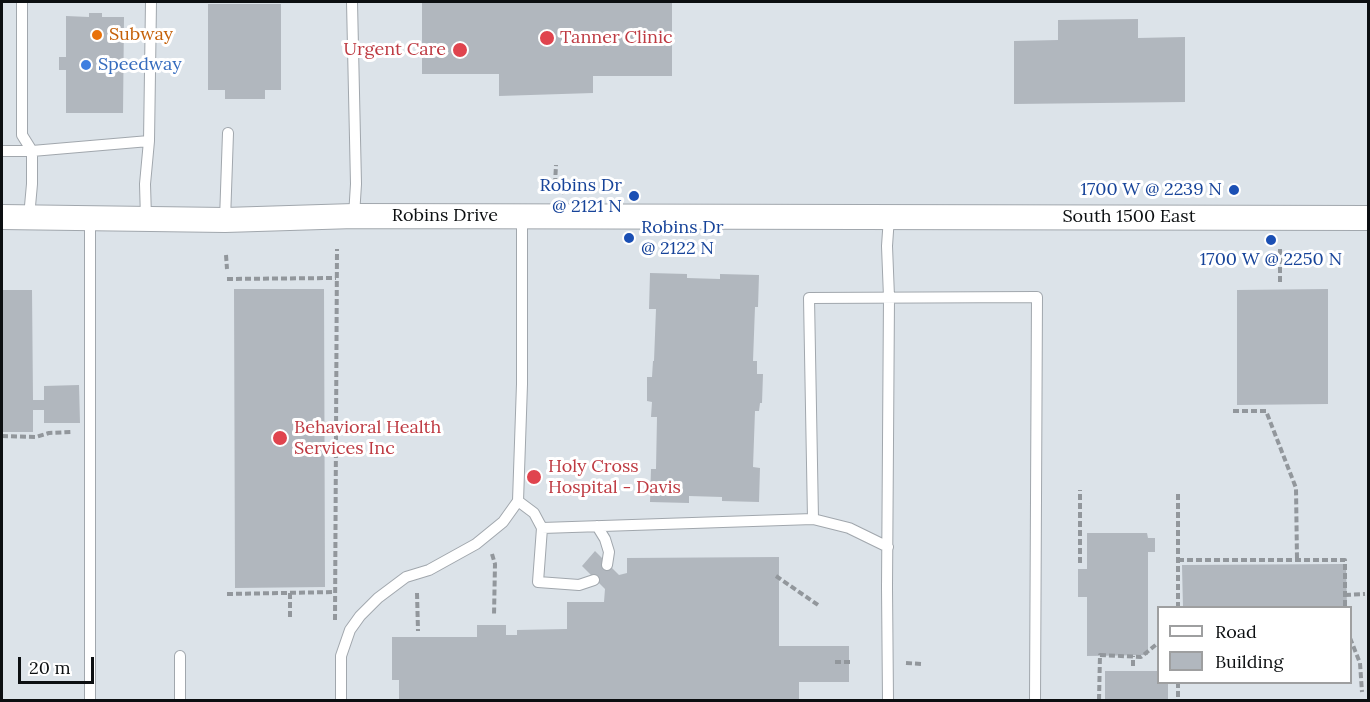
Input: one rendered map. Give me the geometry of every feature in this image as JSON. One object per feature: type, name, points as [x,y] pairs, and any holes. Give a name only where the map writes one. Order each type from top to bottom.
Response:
[{"type":"street","name":"Robins Drive","points":[[2,217],[225,220],[354,216],[889,217]]},
{"type":"street","name":"South 1500 East","points":[[889,217],[1368,218]]},
{"type":"lane","points":[[22,2],[22,135],[32,151],[29,218]]},
{"type":"lane","points":[[146,218],[151,2]]},
{"type":"lane","points":[[352,2],[356,184],[354,216]]},
{"type":"lane","points":[[225,220],[228,133]]},
{"type":"lane","points":[[2,151],[32,151],[149,141]]},
{"type":"lane","points":[[341,700],[341,656],[350,630],[360,616],[378,598],[406,577],[429,570],[476,544],[503,522],[518,501],[522,384],[522,216]]},
{"type":"lane","points":[[888,700],[889,297],[887,246],[889,217]]},
{"type":"lane","points":[[90,219],[90,700]]},
{"type":"lane","points":[[813,519],[809,298],[1037,297],[1035,700]]},
{"type":"lane","points":[[518,501],[534,513],[542,528],[538,582],[579,585],[594,580]]},
{"type":"lane","points":[[542,528],[813,519],[849,528],[888,547]]},
{"type":"lane","points":[[597,526],[605,539],[609,552],[607,565]]},
{"type":"lane","points":[[180,656],[180,700]]},
{"type":"path","points":[[555,184],[556,165]]},
{"type":"path","points":[[335,621],[337,249]]},
{"type":"path","points":[[1280,249],[1280,282]]},
{"type":"path","points":[[226,255],[227,269]]},
{"type":"path","points":[[227,279],[336,278]]},
{"type":"path","points":[[1233,411],[1266,411],[1296,488],[1298,559]]},
{"type":"path","points":[[2,436],[36,437],[49,433],[77,432]]},
{"type":"path","points":[[1080,490],[1080,563]]},
{"type":"path","points":[[1178,493],[1178,606]]},
{"type":"path","points":[[491,551],[495,564],[494,616]]},
{"type":"path","points":[[1178,560],[1345,560],[1345,606]]},
{"type":"path","points":[[776,576],[818,605]]},
{"type":"path","points":[[227,594],[335,592]]},
{"type":"path","points":[[417,592],[418,631]]},
{"type":"path","points":[[290,593],[290,619]]},
{"type":"path","points":[[1345,595],[1365,594]]},
{"type":"path","points":[[1099,700],[1100,655],[1141,657],[1157,643]]},
{"type":"path","points":[[1352,643],[1360,663],[1362,692]]},
{"type":"path","points":[[1133,656],[1133,666]]},
{"type":"path","points":[[835,662],[850,662]]},
{"type":"path","points":[[902,663],[922,664]]},
{"type":"path","points":[[1178,684],[1178,700]]},
{"type":"building","name":"Tanner Clinic","points":[[422,2],[672,2],[672,76],[593,76],[593,93],[499,96],[499,74],[422,74]]},
{"type":"building","points":[[208,4],[281,4],[281,90],[265,90],[265,99],[225,99],[225,90],[208,90]]},
{"type":"building","points":[[89,13],[102,13],[102,17],[124,17],[123,113],[66,113],[66,70],[59,70],[59,57],[66,57],[66,16],[89,17]]},
{"type":"building","points":[[1138,19],[1138,38],[1185,37],[1185,102],[1014,104],[1014,41],[1058,40],[1058,20]]},
{"type":"building","points":[[650,273],[687,274],[687,278],[720,279],[720,274],[759,275],[753,361],[757,361],[757,374],[763,374],[762,403],[760,403],[759,411],[755,411],[753,467],[760,468],[759,502],[722,501],[722,497],[689,496],[689,503],[650,502],[651,469],[656,469],[657,417],[651,417],[652,402],[647,401],[647,377],[652,377],[654,361],[656,309],[649,309]]},
{"type":"building","name":"Behavioral Health Services Inc","points":[[234,289],[324,289],[325,587],[235,588]]},
{"type":"building","points":[[1328,289],[1328,404],[1237,405],[1237,290]]},
{"type":"building","points":[[2,290],[32,290],[33,400],[44,400],[44,386],[79,385],[80,423],[44,423],[44,410],[33,410],[33,432],[2,432]]},
{"type":"building","points":[[1087,533],[1147,533],[1148,538],[1155,538],[1155,552],[1148,552],[1148,655],[1087,656],[1087,597],[1078,597],[1078,569],[1087,569]]},
{"type":"building","name":"Holy Cross Hospital - Davis","points":[[595,551],[619,575],[627,573],[627,558],[779,557],[779,646],[849,646],[849,682],[799,682],[799,700],[399,700],[399,680],[392,680],[392,637],[477,637],[477,625],[506,625],[506,635],[517,635],[517,630],[567,629],[567,602],[604,602],[605,589],[582,566]]},
{"type":"building","points":[[1346,564],[1347,606],[1183,606],[1182,565]]},
{"type":"building","points":[[1105,671],[1157,671],[1157,684],[1168,684],[1168,700],[1105,700]]},
{"type":"place","name":"Subway","points":[[97,35]]},
{"type":"place","name":"Tanner Clinic","points":[[547,38]]},
{"type":"place","name":"Urgent Care","points":[[460,50]]},
{"type":"place","name":"Speedway","points":[[86,65]]},
{"type":"place","name":"1700 W @ 2239 N","points":[[1234,190]]},
{"type":"place","name":"Robins Dr @ 2121 N","points":[[634,196]]},
{"type":"place","name":"Robins Dr @ 2122 N","points":[[629,238]]},
{"type":"place","name":"1700 W @ 2250 N","points":[[1271,240]]},
{"type":"place","name":"Behavioral Health Services Inc","points":[[280,438]]},
{"type":"place","name":"Holy Cross Hospital - Davis","points":[[534,477]]}]
